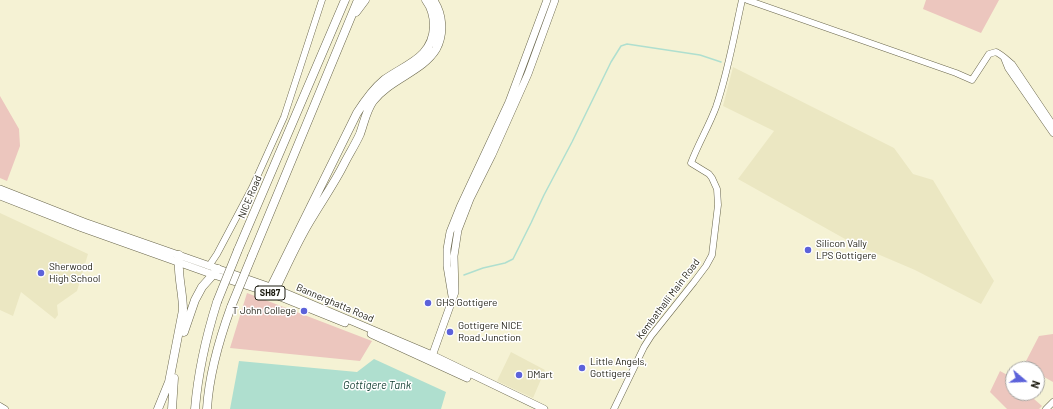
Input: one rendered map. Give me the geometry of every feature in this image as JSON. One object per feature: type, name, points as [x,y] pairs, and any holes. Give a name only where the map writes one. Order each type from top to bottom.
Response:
[{"type":"highway","name":"NICE Road","points":[[195,409],[197,383],[202,358],[217,302],[345,0]]},
{"type":"highway","points":[[208,409],[216,355],[231,307],[358,0]]},
{"type":"highway","points":[[349,22],[366,0]]},
{"type":"highway","points":[[272,291],[357,113],[383,80],[421,56],[429,46],[433,34],[433,15],[426,0]]},
{"type":"highway","points":[[272,291],[309,222],[341,171],[360,134],[368,109],[388,86],[424,62],[436,48],[440,34],[441,20],[438,8],[433,0]]},
{"type":"highway","points":[[172,409],[171,382],[183,310],[178,272],[178,259]]},
{"type":"highway","points":[[158,409],[171,382],[182,336],[195,300],[202,287],[216,272]]},
{"type":"highway","points":[[168,409],[172,394]]},
{"type":"main road","points":[[452,298],[447,266],[447,249],[450,232],[460,206],[509,102],[547,0]]},
{"type":"main road","points":[[431,358],[455,292],[454,256],[458,230],[470,199],[492,155],[528,74],[555,0]]},
{"type":"main road","name":"Bannerghatta Road","points":[[0,189],[178,259],[209,266],[216,272]]},
{"type":"main road","name":"Bannerghatta Road","points":[[0,196],[82,228],[272,291],[431,358],[544,409]]},
{"type":"main road","name":"Bannerghatta Road","points":[[431,358],[532,409]]},
{"type":"street","points":[[209,266],[217,254],[252,188],[284,117],[322,0]]},
{"type":"street","name":"Kembathalli Main Road","points":[[614,409],[644,347],[651,336],[700,275],[712,255],[718,205],[717,189],[709,174],[691,163],[711,120],[729,66],[742,0]]},
{"type":"street","points":[[747,0],[972,80],[989,54],[996,52],[1012,64],[1053,125]]},
{"type":"street","points":[[1004,58],[1008,68],[1053,133]]},
{"type":"street","points":[[1046,409],[1053,402]]},
{"type":"street","points":[[0,406],[5,409]]},
{"type":"shaded area","points":[[926,0],[999,0],[981,33],[923,9]]},
{"type":"shaded area","points":[[733,67],[894,148],[913,174],[933,180],[994,281],[981,304],[915,270],[854,244],[738,179],[774,131],[723,106]]},
{"type":"shaded area","points":[[0,96],[19,129],[20,146],[7,181],[0,178]]},
{"type":"shaded area","name":"Sherwood High School","points":[[0,213],[88,254],[77,291],[57,305],[58,315],[55,319],[21,292],[13,316],[0,310]]},
{"type":"shaded area","points":[[247,293],[372,341],[360,361],[230,348]]},
{"type":"shaded area","points":[[1053,334],[1053,382],[1045,378],[1045,361],[1026,361],[1039,336]]},
{"type":"shaded area","points":[[511,352],[545,370],[533,398],[497,381]]},
{"type":"shaded area","points":[[1000,371],[1005,374],[1005,401],[1036,401],[1042,406],[1039,409],[1007,409],[990,392]]},
{"type":"water","name":"Gottigere Tank","points":[[374,359],[446,392],[441,409],[230,409],[239,361],[357,372]]},
{"type":"waterway","points":[[464,275],[483,268],[505,263],[513,259],[611,62],[621,46],[627,44],[700,55],[721,62]]},
{"type":"place","name":"Silicon Vally LPS Gottigere","points":[[808,250]]},
{"type":"place","name":"Sherwood High School","points":[[41,273]]},
{"type":"place","name":"GHS Gottigere","points":[[428,303]]},
{"type":"place","name":"T John College","points":[[304,311]]},
{"type":"place","name":"Gottigere NICE Road Junction","points":[[450,332]]},
{"type":"place","name":"Little Angels, Gottigere","points":[[582,368]]},
{"type":"place","name":"DMart","points":[[519,375]]}]
